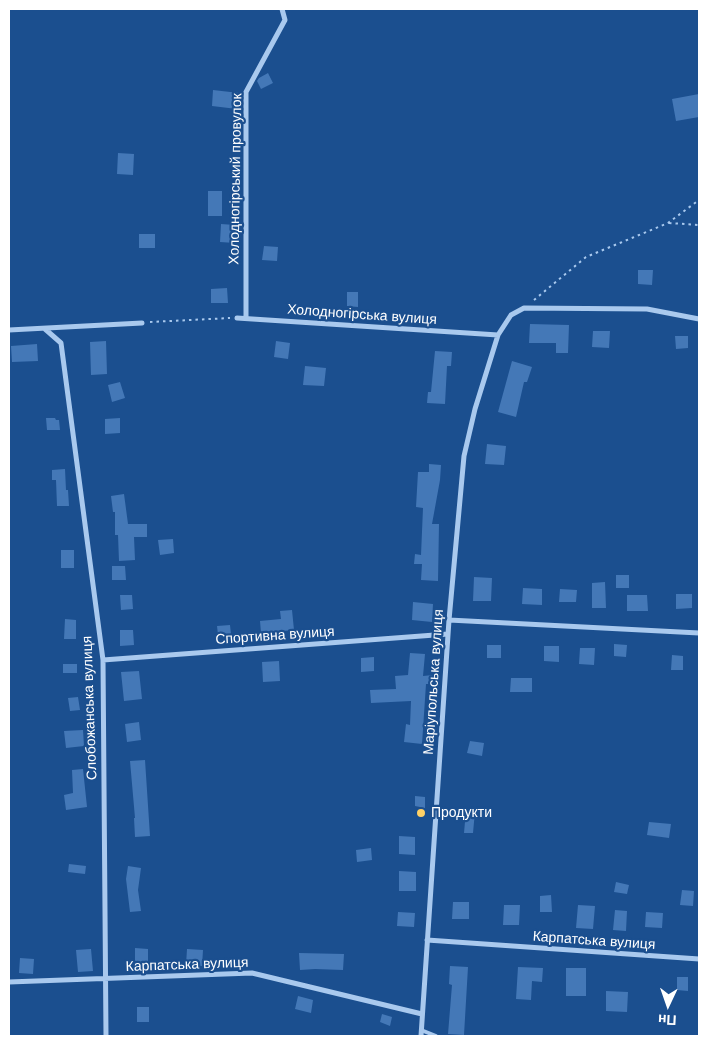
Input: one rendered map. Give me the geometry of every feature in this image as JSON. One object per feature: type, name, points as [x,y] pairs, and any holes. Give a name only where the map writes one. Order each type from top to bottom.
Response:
[{"type":"street","name":"Холодногірський провулок","points":[[246,318],[246,92],[285,20],[282,9]]},
{"type":"street","points":[[498,335],[510,315],[524,308],[646,308],[699,319]]},
{"type":"street","name":"Холодногірська вулиця","points":[[237,318],[498,335]]},
{"type":"street","points":[[9,330],[142,323]]},
{"type":"street","name":"Слобожанська вулиця","points":[[45,329],[61,343],[103,660],[106,1036]]},
{"type":"street","name":"Маріупольська вулиця","points":[[421,1036],[449,620],[464,456],[475,409],[498,335]]},
{"type":"street","points":[[449,620],[699,633]]},
{"type":"street","name":"Спортивна вулиця","points":[[103,660],[448,634]]},
{"type":"street","name":"Карпатська вулиця","points":[[427,940],[699,959]]},
{"type":"street","name":"Карпатська вулиця","points":[[9,982],[252,973],[422,1014]]},
{"type":"lane","points":[[421,1030],[436,1036]]},
{"type":"path","points":[[524,308],[586,257],[668,223],[699,200]]},
{"type":"path","points":[[668,223],[699,225]]},
{"type":"path","points":[[142,323],[237,318]]},
{"type":"building","points":[[268,73],[273,83],[261,89],[257,81]]},
{"type":"building","points":[[213,90],[239,93],[237,109],[212,106]]},
{"type":"building","points":[[699,94],[699,117],[676,121],[672,99]]},
{"type":"building","points":[[118,153],[134,154],[133,175],[117,174]]},
{"type":"building","points":[[208,191],[222,191],[222,216],[208,216]]},
{"type":"building","points":[[221,224],[235,225],[235,243],[220,242]]},
{"type":"building","points":[[139,234],[155,234],[155,248],[139,248]]},
{"type":"building","points":[[264,246],[278,247],[277,261],[262,260]]},
{"type":"building","points":[[638,270],[653,270],[652,285],[638,284]]},
{"type":"building","points":[[227,288],[228,303],[211,303],[211,289]]},
{"type":"building","points":[[347,292],[358,292],[358,307],[347,306]]},
{"type":"building","points":[[530,324],[569,325],[568,353],[556,353],[556,343],[529,343]]},
{"type":"building","points":[[593,331],[610,331],[609,348],[592,347]]},
{"type":"building","points":[[675,336],[688,336],[688,348],[676,349]]},
{"type":"building","points":[[106,341],[107,374],[91,375],[90,342]]},
{"type":"building","points":[[276,341],[290,343],[288,359],[274,357]]},
{"type":"building","points":[[37,344],[38,361],[12,362],[11,346]]},
{"type":"building","points":[[435,351],[452,352],[451,366],[447,366],[445,404],[427,403],[428,392],[431,392]]},
{"type":"building","points":[[512,361],[532,367],[527,382],[524,382],[516,417],[498,412]]},
{"type":"building","points":[[305,366],[326,368],[324,386],[303,385]]},
{"type":"building","points":[[120,382],[125,398],[112,402],[108,385]]},
{"type":"building","points":[[46,418],[59,420],[60,430],[47,430]]},
{"type":"building","points":[[120,418],[120,433],[105,434],[105,419]]},
{"type":"building","points":[[487,444],[506,446],[504,465],[485,464]]},
{"type":"building","points":[[429,464],[441,465],[432,524],[439,524],[438,581],[421,580],[422,564],[414,564],[415,554],[421,555],[423,508],[416,507],[418,472],[429,472]]},
{"type":"building","points":[[65,469],[69,506],[57,506],[56,480],[52,480],[52,470]]},
{"type":"building","points":[[124,494],[128,524],[147,524],[147,537],[134,537],[135,560],[119,561],[118,535],[115,535],[115,512],[113,512],[111,496]]},
{"type":"building","points":[[173,539],[174,553],[160,555],[158,540]]},
{"type":"building","points":[[61,550],[74,550],[74,568],[61,568]]},
{"type":"building","points":[[112,566],[125,566],[126,580],[112,580]]},
{"type":"building","points":[[616,575],[629,575],[629,588],[616,588]]},
{"type":"building","points":[[474,577],[492,578],[491,601],[473,601]]},
{"type":"building","points":[[605,582],[606,608],[592,608],[592,583]]},
{"type":"building","points":[[523,588],[542,589],[542,605],[522,604]]},
{"type":"building","points":[[560,589],[577,590],[576,602],[559,602]]},
{"type":"building","points":[[676,594],[692,594],[692,608],[676,609]]},
{"type":"building","points":[[120,595],[132,595],[133,609],[121,610]]},
{"type":"building","points":[[627,595],[647,595],[648,611],[627,611]]},
{"type":"building","points":[[413,602],[433,604],[432,622],[412,620]]},
{"type":"building","points":[[292,610],[294,630],[261,633],[260,621],[281,619],[280,611]]},
{"type":"building","points":[[65,619],[76,620],[76,639],[64,639]]},
{"type":"building","points":[[230,625],[231,634],[218,635],[217,626]]},
{"type":"building","points":[[120,630],[133,630],[134,645],[120,646]]},
{"type":"building","points":[[614,644],[627,645],[626,657],[614,656]]},
{"type":"building","points":[[487,645],[501,645],[501,658],[487,658]]},
{"type":"building","points":[[544,646],[559,646],[559,662],[544,661]]},
{"type":"building","points":[[580,648],[595,648],[594,665],[579,664]]},
{"type":"building","points":[[410,653],[425,654],[423,676],[433,675],[434,684],[426,684],[422,744],[404,742],[406,724],[410,725],[411,701],[371,703],[370,690],[396,689],[395,676],[408,675]]},
{"type":"building","points":[[672,655],[683,656],[683,670],[671,670]]},
{"type":"building","points":[[374,657],[374,671],[361,672],[361,658]]},
{"type":"building","points":[[279,661],[280,681],[263,682],[262,662]]},
{"type":"building","points":[[63,664],[77,664],[77,673],[63,673]]},
{"type":"building","points":[[139,671],[142,699],[124,701],[121,672]]},
{"type":"building","points":[[511,678],[532,678],[532,692],[510,692]]},
{"type":"building","points":[[78,697],[80,710],[70,711],[68,698]]},
{"type":"building","points":[[139,722],[141,740],[127,742],[125,724]]},
{"type":"building","points":[[83,730],[84,746],[66,748],[64,731]]},
{"type":"building","points":[[470,741],[484,743],[482,756],[467,753]]},
{"type":"building","points":[[145,760],[150,836],[135,837],[130,761]]},
{"type":"building","points":[[83,769],[87,807],[66,810],[64,795],[73,793],[72,770]]},
{"type":"building","points":[[415,796],[425,797],[425,808],[415,806]]},
{"type":"building","points":[[466,810],[475,811],[473,833],[464,833]]},
{"type":"building","points":[[649,822],[671,824],[669,838],[647,835]]},
{"type":"building","points":[[399,836],[415,837],[415,855],[399,854]]},
{"type":"building","points":[[371,848],[372,860],[357,862],[356,850]]},
{"type":"building","points":[[69,864],[86,866],[85,874],[68,872]]},
{"type":"building","points":[[128,866],[141,868],[138,890],[141,911],[130,912],[126,879]]},
{"type":"building","points":[[399,871],[416,872],[416,891],[399,891]]},
{"type":"building","points":[[616,882],[629,885],[627,894],[614,892]]},
{"type":"building","points":[[682,890],[694,891],[693,906],[680,905]]},
{"type":"building","points":[[551,895],[552,912],[540,912],[540,896]]},
{"type":"building","points":[[453,902],[469,902],[469,919],[452,919]]},
{"type":"building","points":[[504,905],[520,905],[519,925],[503,925]]},
{"type":"building","points":[[578,905],[595,906],[593,929],[576,928]]},
{"type":"building","points":[[615,910],[627,911],[626,931],[613,930]]},
{"type":"building","points":[[398,912],[415,913],[414,927],[397,926]]},
{"type":"building","points":[[646,912],[663,913],[662,928],[645,927]]},
{"type":"building","points":[[135,948],[148,949],[148,965],[135,965]]},
{"type":"building","points":[[91,949],[93,971],[78,972],[76,950]]},
{"type":"building","points":[[187,949],[203,950],[202,966],[186,965]]},
{"type":"building","points":[[299,953],[344,954],[343,970],[300,970]]},
{"type":"building","points":[[20,958],[34,959],[33,974],[19,973]]},
{"type":"building","points":[[450,966],[468,967],[464,1035],[448,1034],[452,985],[449,984]]},
{"type":"building","points":[[518,967],[543,968],[542,982],[532,981],[531,1000],[516,999]]},
{"type":"building","points":[[566,968],[586,968],[586,996],[566,996]]},
{"type":"building","points":[[677,977],[688,977],[688,991],[677,990]]},
{"type":"building","points":[[606,991],[628,992],[627,1012],[606,1011]]},
{"type":"building","points":[[298,996],[313,1000],[311,1013],[295,1009]]},
{"type":"building","points":[[137,1007],[149,1007],[149,1022],[137,1022]]},
{"type":"building","points":[[382,1014],[392,1017],[390,1026],[380,1022]]},
{"type":"place","name":"Продукти","points":[[421,813]]}]
